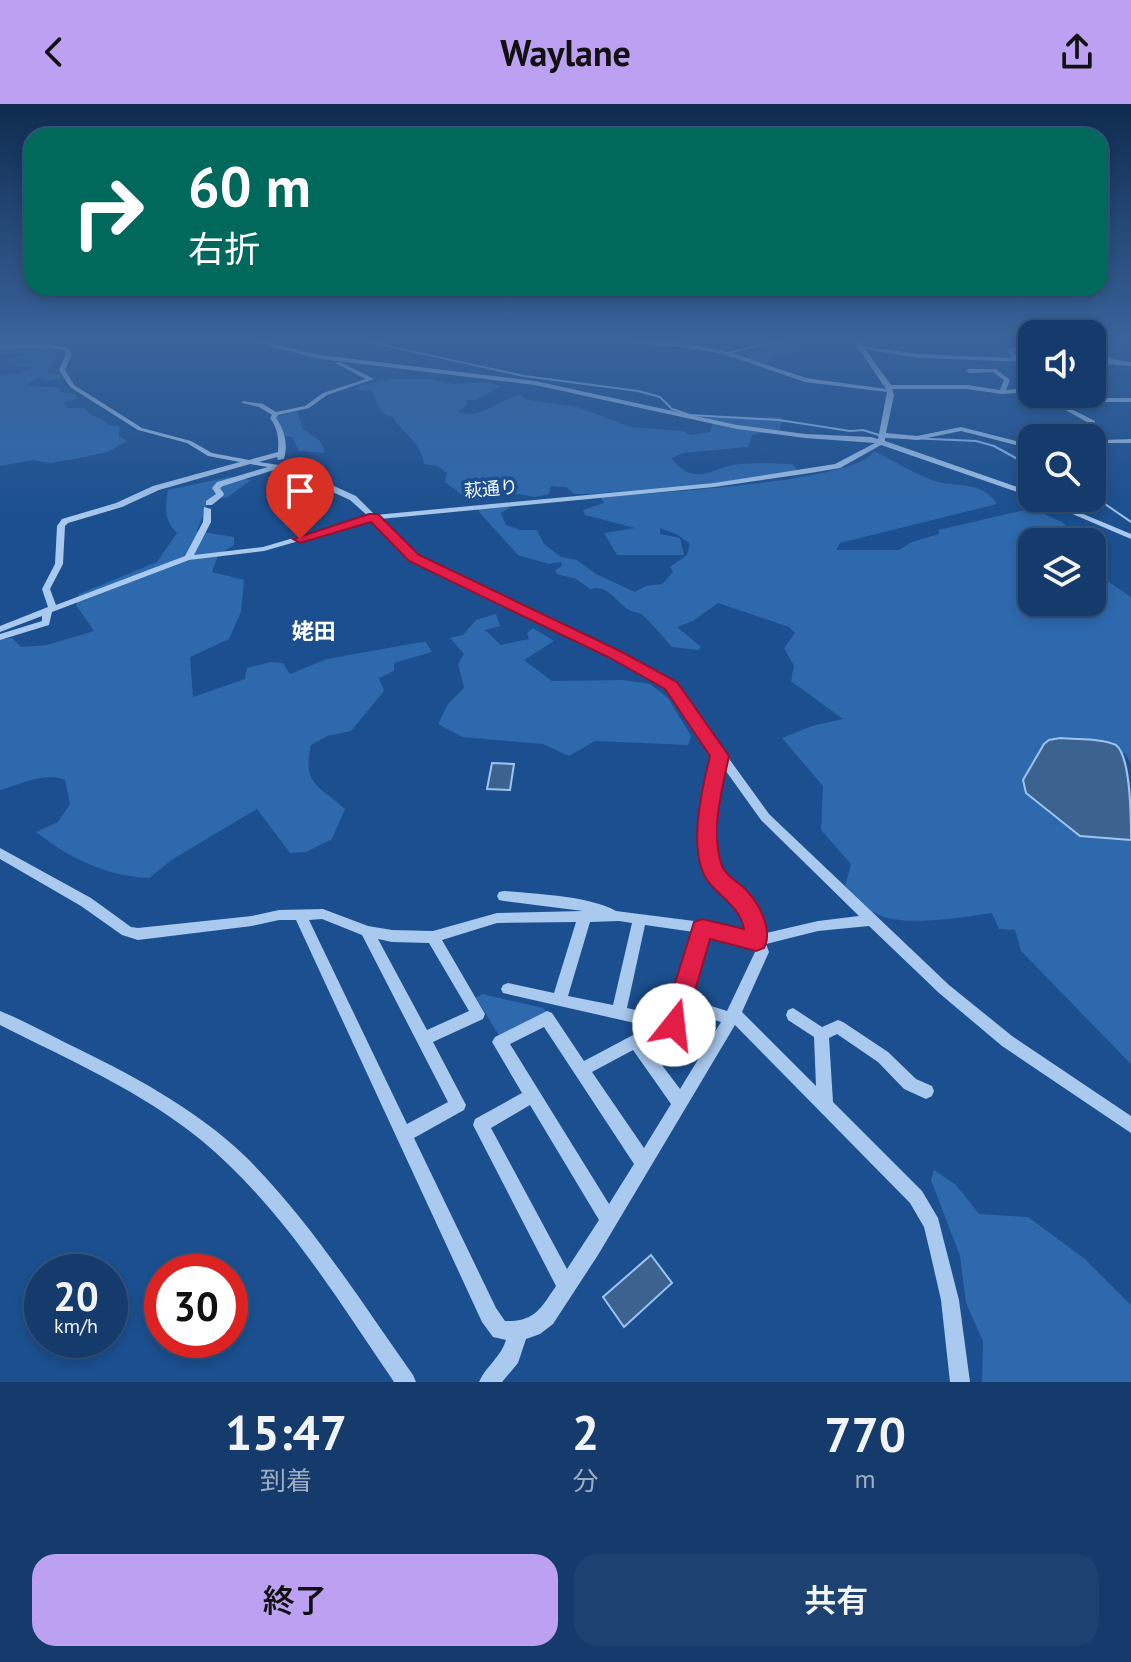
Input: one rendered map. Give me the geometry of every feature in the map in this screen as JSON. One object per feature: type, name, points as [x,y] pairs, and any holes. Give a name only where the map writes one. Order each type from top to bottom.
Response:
[{"type":"street","points":[[92,399],[140,429],[189,442],[210,455],[289,469],[353,498],[414,558],[602,648],[671,686],[765,817],[944,989],[1007,1041],[1131,1125]]},
{"type":"street","points":[[244,402],[261,405],[275,414],[313,404],[319,399]]},
{"type":"street","points":[[607,399],[737,427],[882,438],[917,438],[961,429],[1018,443]]},
{"type":"street","points":[[882,438],[888,399]]},
{"type":"street","points":[[1085,424],[1093,422],[1063,407],[1100,400],[1131,402]]},
{"type":"street","points":[[0,637],[46,623],[51,609],[46,589],[59,564],[61,526],[65,521],[119,505],[156,488],[278,455],[284,444],[273,418],[275,414]]},
{"type":"street","points":[[882,438],[1018,490]]},
{"type":"street","name":"萩通り","points":[[0,629],[188,558],[264,549],[374,517],[714,485],[810,471],[837,466],[882,438]]},
{"type":"street","points":[[1106,442],[1131,441]]},
{"type":"street","points":[[278,455],[289,469]]},
{"type":"street","points":[[188,558],[207,522],[208,506],[220,494],[216,488],[220,484],[278,467]]},
{"type":"street","points":[[1072,512],[1131,537]]},
{"type":"street","points":[[301,916],[489,1315],[500,1330],[519,1331],[533,1327],[546,1317],[609,1220],[732,1017],[762,952],[756,941],[755,924],[740,898],[717,878],[710,861],[708,808],[720,756]]},
{"type":"street","points":[[0,853],[86,902],[127,931],[138,934],[279,915],[323,914],[367,931],[392,936],[439,936],[491,920],[619,916],[702,928],[756,941],[818,926],[872,920]]},
{"type":"street","points":[[504,896],[575,904],[619,916]]},
{"type":"street","points":[[559,1000],[584,918]]},
{"type":"street","points":[[619,1012],[640,918]]},
{"type":"street","points":[[508,989],[674,1025],[702,928]]},
{"type":"street","points":[[367,931],[458,1105],[404,1134]]},
{"type":"street","points":[[424,1039],[478,1014],[439,936]]},
{"type":"street","points":[[681,1003],[732,1017],[825,1103],[916,1197],[932,1224],[950,1300],[960,1382]]},
{"type":"street","points":[[793,1015],[821,1034]]},
{"type":"street","points":[[0,1018],[149,1095],[207,1134],[260,1183],[304,1237],[406,1382]]},
{"type":"street","points":[[609,1220],[500,1042],[547,1018],[643,1162]]},
{"type":"street","points":[[821,1034],[838,1027],[883,1057],[910,1084],[926,1091]]},
{"type":"street","points":[[821,1034],[825,1103]]},
{"type":"street","points":[[582,1070],[635,1041],[680,1103]]},
{"type":"street","points":[[533,1095],[481,1125],[566,1286]]},
{"type":"street","points":[[489,1382],[511,1356],[519,1331]]},
{"type":"shaded area","points":[[0,399],[76,399],[64,403],[68,408],[84,408],[110,425],[120,426],[119,436],[127,441],[107,452],[84,457],[51,463],[32,460],[0,466]]},
{"type":"shaded area","points":[[376,399],[478,399],[466,400],[468,404],[458,411],[473,414],[509,399],[527,399],[577,407],[631,427],[684,431],[690,435],[710,432],[713,423],[705,416],[781,417],[786,422],[781,423],[780,430],[752,435],[748,447],[684,453],[671,458],[680,467],[696,474],[746,464],[792,464],[798,470],[713,484],[589,494],[574,494],[566,487],[551,486],[549,494],[535,497],[519,494],[498,496],[498,493],[519,488],[517,484],[481,484],[483,491],[479,497],[483,499],[470,501],[445,482],[447,473],[438,466],[424,464],[419,449],[393,417],[381,411]]},
{"type":"shaded area","points":[[297,411],[303,429],[320,441],[325,453],[299,451],[292,437],[285,436],[275,417]]},
{"type":"shaded area","points":[[874,451],[930,479],[983,491],[997,504],[840,543],[836,550],[899,550],[912,542],[939,534],[938,530],[1018,512],[1036,512],[1062,522],[1068,528],[1018,528],[1018,616],[1106,616],[1106,572],[1109,582],[1131,597],[1131,764],[1125,753],[1024,786],[1026,793],[1080,836],[1131,840],[1131,1064],[1021,951],[1015,930],[999,929],[992,913],[931,920],[899,920],[873,912],[845,886],[851,864],[821,830],[823,786],[782,738],[812,726],[843,719],[791,681],[794,666],[784,648],[795,633],[789,627],[718,603],[693,621],[677,627],[701,647],[698,650],[672,647],[643,616],[629,610],[607,592],[590,589],[576,579],[557,574],[555,570],[562,566],[561,562],[549,564],[518,555],[479,512],[479,508],[509,505],[501,513],[506,525],[520,530],[537,530],[544,544],[561,557],[577,560],[596,574],[635,592],[646,586],[662,584],[673,572],[670,567],[687,555],[690,544],[678,535],[660,528],[660,534],[680,538],[684,555],[617,555],[604,533],[635,528],[585,515],[583,510],[604,503],[601,498],[791,479],[858,462]]},
{"type":"shaded area","points":[[229,477],[251,480],[228,497],[209,500],[197,531],[234,537],[234,545],[218,555],[212,572],[244,580],[241,612],[229,639],[190,657],[193,697],[245,679],[247,668],[271,662],[283,663],[290,674],[327,659],[416,643],[426,642],[432,652],[394,663],[394,671],[379,678],[384,691],[351,731],[327,736],[311,745],[311,777],[320,789],[345,809],[332,839],[306,852],[290,853],[257,809],[173,859],[149,878],[118,874],[75,857],[36,832],[58,822],[70,804],[65,780],[41,778],[0,790],[0,639],[12,638],[21,647],[47,645],[94,631],[76,605],[79,594],[157,562],[177,533],[166,513],[168,490]]},
{"type":"shaded area","points":[[496,614],[500,626],[485,630],[501,645],[529,639],[527,633],[533,628],[554,641],[524,660],[552,681],[623,680],[650,684],[668,698],[691,736],[688,745],[595,741],[569,756],[543,744],[462,737],[438,724],[448,704],[464,688],[458,664],[464,654],[450,638],[463,635],[476,620]]},
{"type":"shaded area","points":[[1060,738],[1103,741],[1116,745],[1121,752],[1129,788],[1131,840],[1080,836],[1026,793],[1023,780],[1044,744]]},
{"type":"shaded area","points":[[492,763],[514,764],[510,790],[487,789]]},
{"type":"shaded area","points":[[482,994],[543,1008],[547,1013],[500,1037],[476,998]]},
{"type":"shaded area","points":[[934,1170],[956,1185],[979,1214],[1028,1217],[1085,1259],[1131,1305],[1131,1382],[982,1382],[983,1341],[966,1303],[960,1256],[931,1180]]},
{"type":"shaded area","points":[[651,1255],[672,1283],[624,1327],[603,1297]]},
{"type":"waterway","points":[[662,399],[672,409],[690,415],[779,420],[850,431],[863,430],[879,435]]},
{"type":"waterway","points":[[886,437],[976,441],[994,446],[1018,459]]},
{"type":"waterway","points":[[1106,505],[1131,522]]},
{"type":"district","name":"姥田","points":[[314,631]]},
{"type":"route","points":[[300,539],[374,517],[414,558],[616,655],[671,686],[720,756],[709,795],[710,861],[717,878],[740,898],[755,924],[756,941],[702,928],[674,1025]]}]
